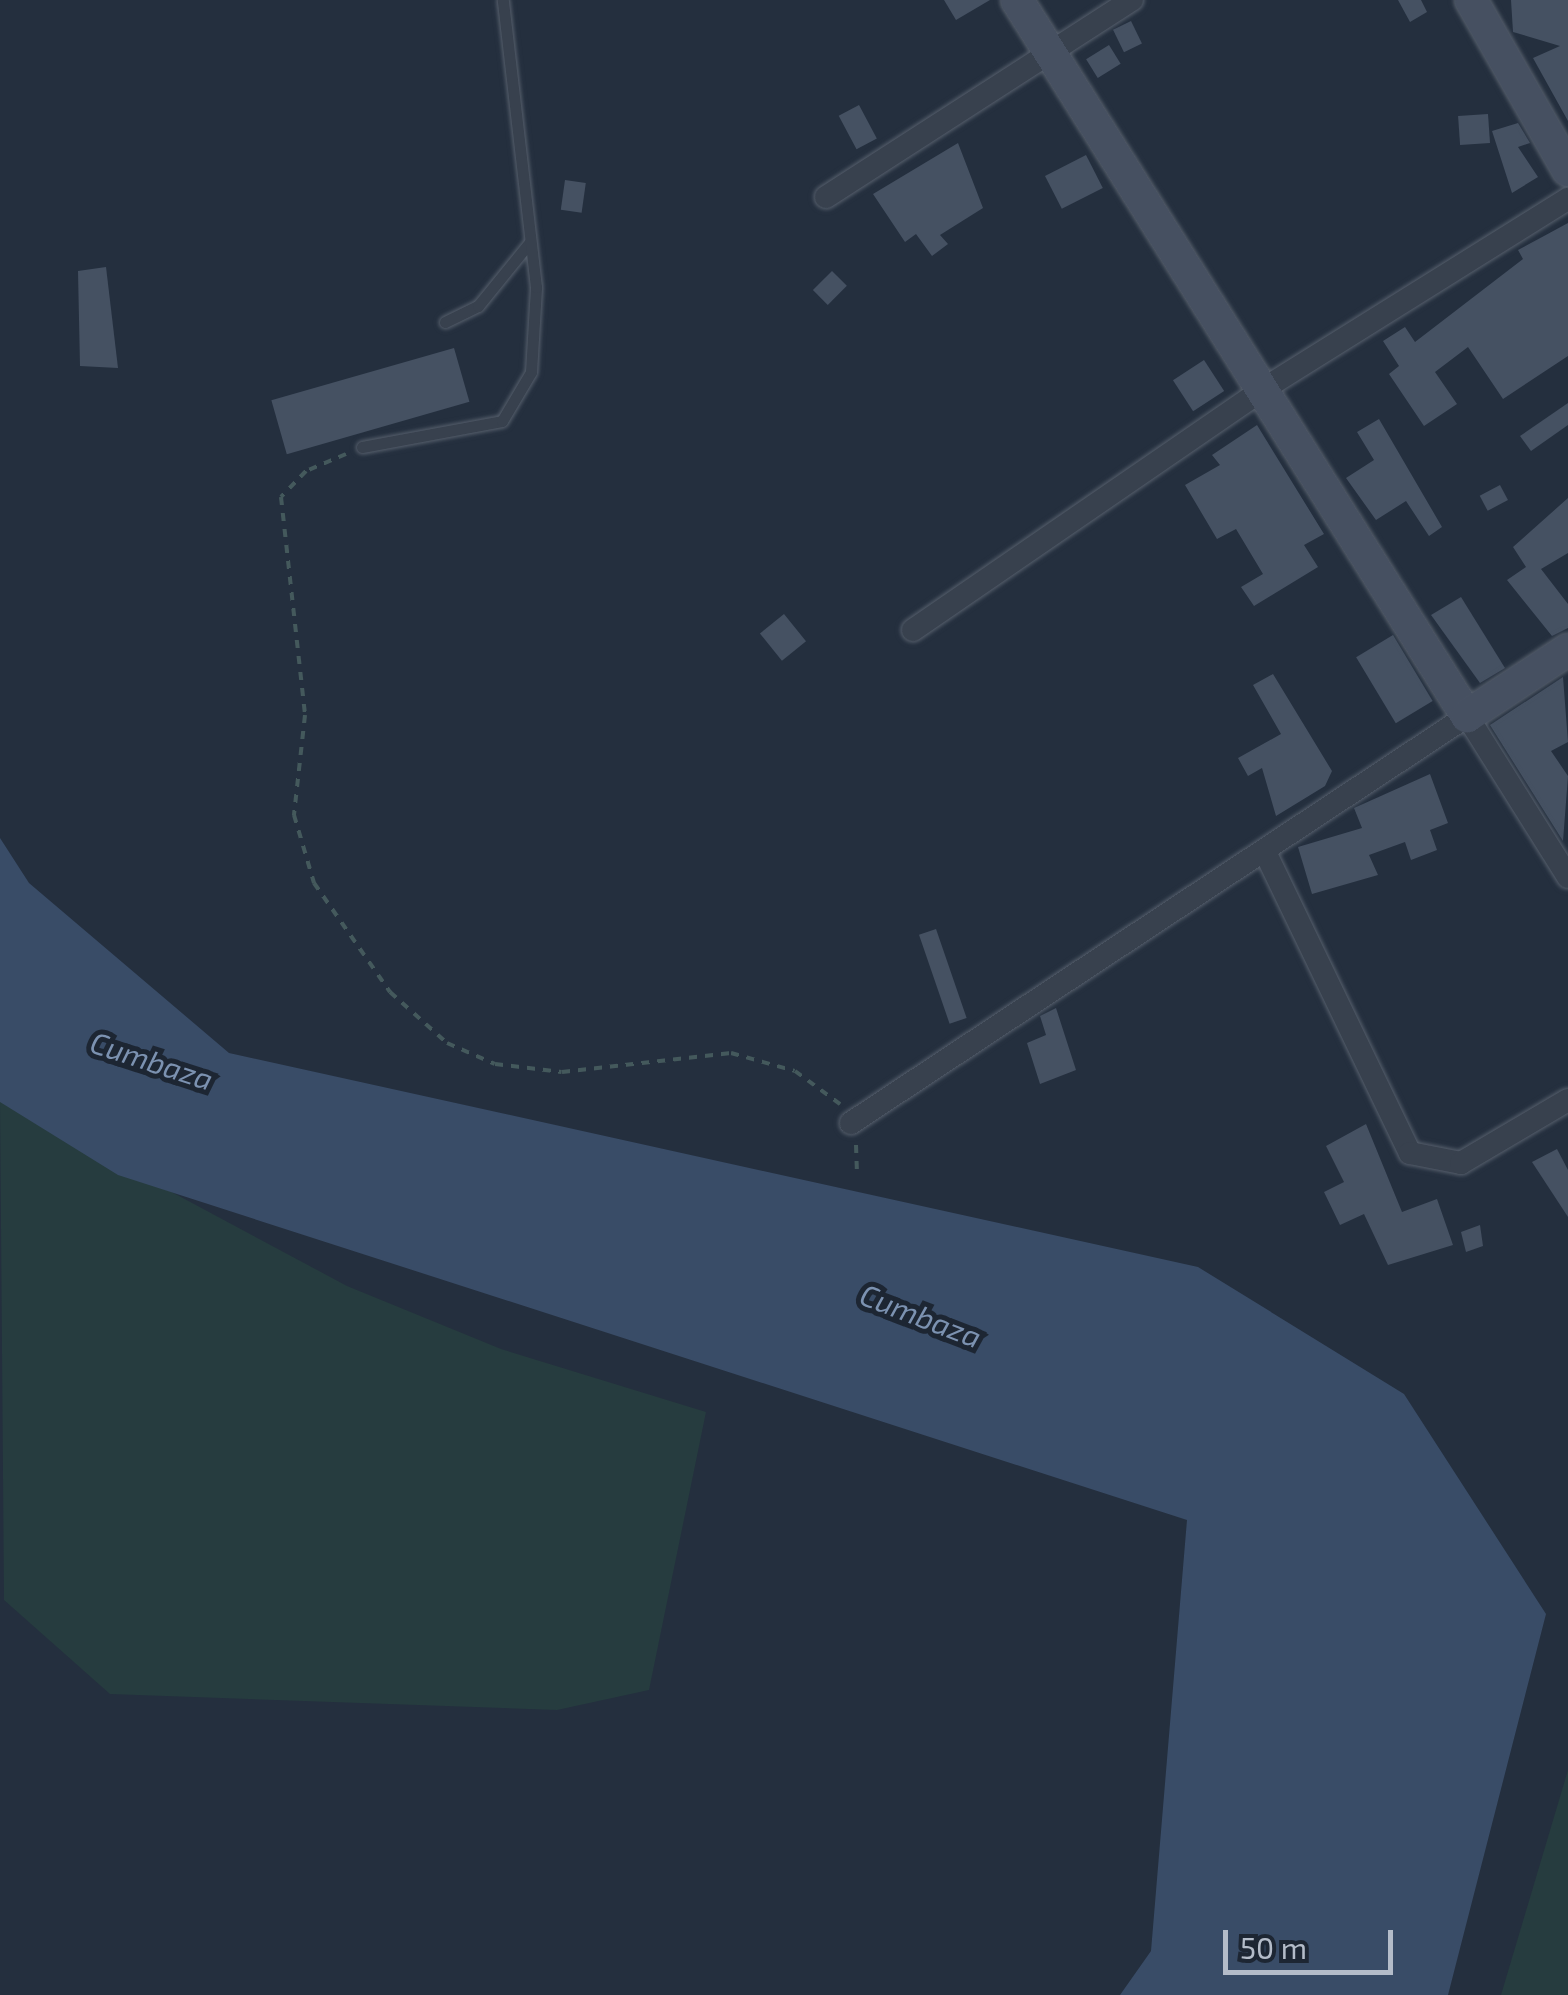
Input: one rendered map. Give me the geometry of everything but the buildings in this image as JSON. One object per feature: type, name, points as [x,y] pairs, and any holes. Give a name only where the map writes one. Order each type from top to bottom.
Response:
[{"type":"street","points":[[1016,0],[1265,388],[1568,877]]},
{"type":"street","points":[[826,197],[1052,56],[1132,0]]},
{"type":"street","points":[[1471,0],[1568,170]]},
{"type":"street","points":[[913,630],[1265,388],[1568,198]]},
{"type":"street","points":[[852,1124],[1568,650]]},
{"type":"street","points":[[1266,852],[1410,1152],[1461,1162],[1568,1100]]},
{"type":"lane","points":[[362,447],[502,421],[536,344],[530,242],[503,0]]},
{"type":"lane","points":[[445,322],[478,306],[530,242]]},
{"type":"path","points":[[362,447],[306,471],[281,497],[306,714],[294,816],[314,883],[339,923],[407,1011],[471,1055],[562,1072],[742,1054],[814,1082],[852,1124],[857,1170]]},
{"type":"green space","points":[[0,1100],[347,1286],[501,1349],[706,1412],[649,1690],[557,1710],[110,1694],[4,1600]]},
{"type":"green space","points":[[1568,1770],[1568,1995],[1501,1995]]},
{"type":"water","name":"Cumbaza","points":[[0,838],[29,883],[229,1053],[1198,1267],[1404,1394],[1546,1614],[1448,1995],[1120,1995],[1151,1951],[1187,1520],[118,1175],[0,1102]]}]
